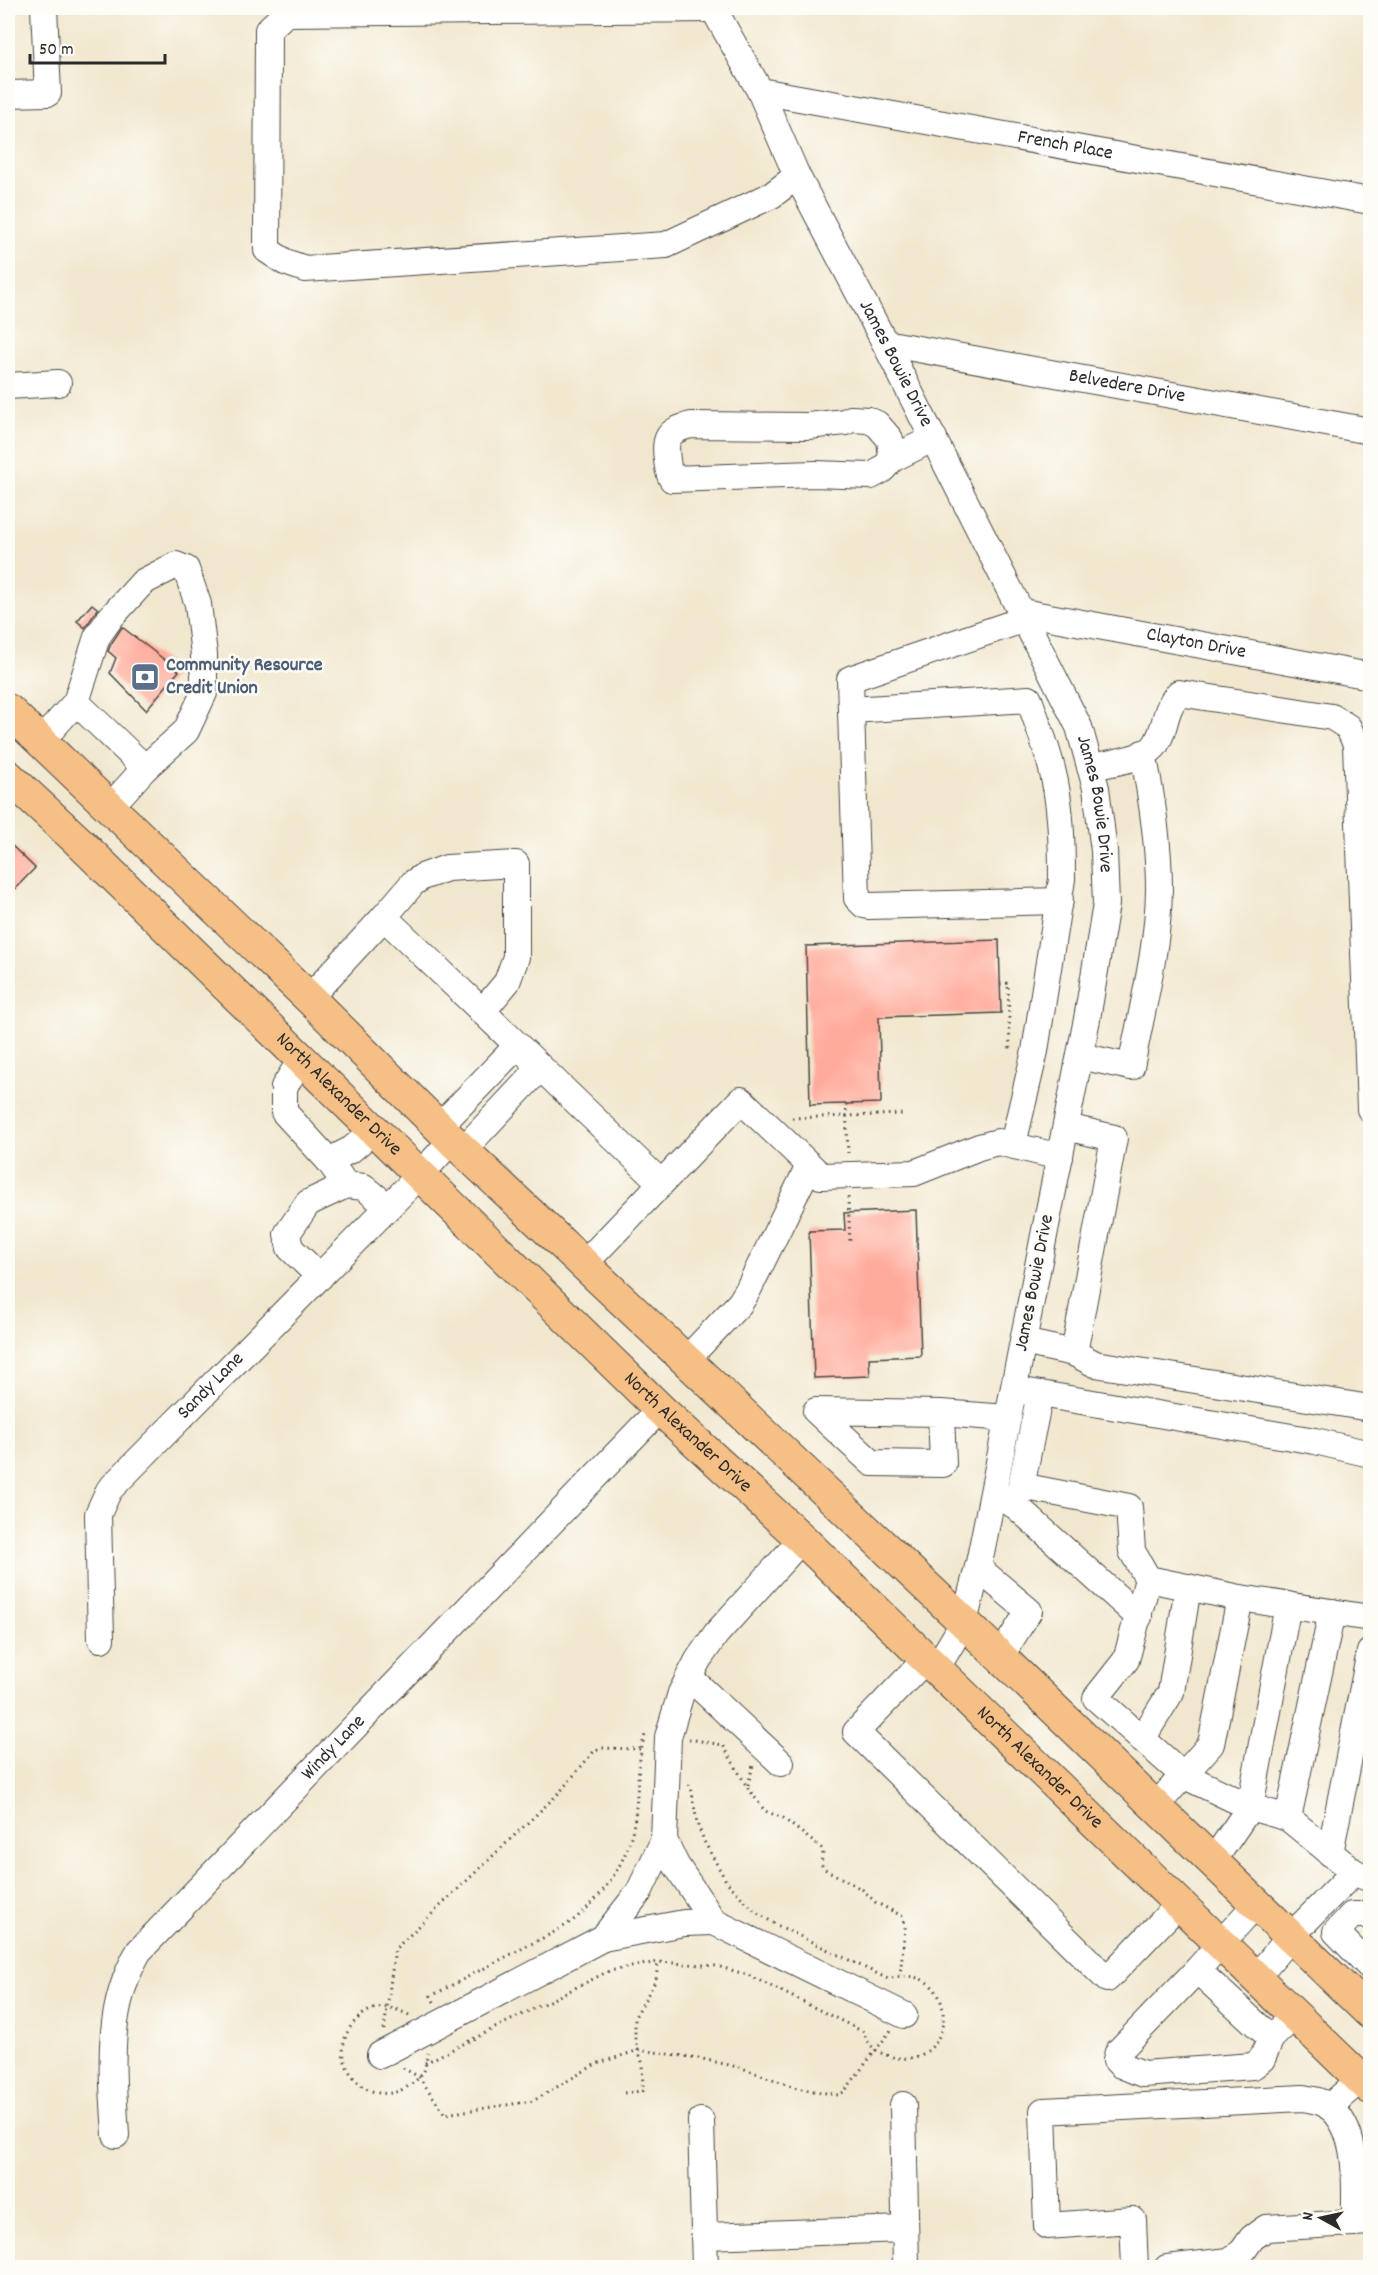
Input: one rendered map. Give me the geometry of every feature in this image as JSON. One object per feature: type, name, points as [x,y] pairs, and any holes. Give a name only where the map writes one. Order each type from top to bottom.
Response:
[{"type":"main road","points":[[8,710],[309,998],[452,1139],[964,1622],[1371,2013]]},
{"type":"main road","name":"North Alexander Drive","points":[[8,776],[77,840],[660,1409],[802,1539],[1366,2083]]},
{"type":"main road","points":[[77,840],[110,807]]},
{"type":"main road","points":[[551,1303],[584,1264]]},
{"type":"street","points":[[8,94],[48,93],[44,8]]},
{"type":"street","points":[[713,8],[286,13],[267,30],[267,250],[285,262],[305,269],[666,245],[772,195],[798,177]]},
{"type":"street","name":"James Bowie Drive","points":[[713,8],[760,92],[798,177],[934,438],[1079,727],[1096,788],[1103,847],[1106,904],[1100,948],[994,1492],[964,1622],[931,1664],[856,1732],[1107,1979],[1179,1904]]},
{"type":"street","name":"French Place","points":[[760,92],[1371,201]]},
{"type":"street","name":"Belvedere Drive","points":[[885,343],[1371,432]]},
{"type":"street","points":[[8,386],[58,383]]},
{"type":"street","points":[[892,459],[890,439],[877,424],[860,419],[808,426],[692,425],[673,431],[668,437],[666,446],[669,475],[672,479],[815,474],[871,476],[882,470],[892,459],[934,438]]},
{"type":"street","points":[[41,741],[76,702],[97,637],[111,617],[143,582],[176,564],[186,569],[198,604],[204,655],[204,693],[186,730],[145,768],[110,807]]},
{"type":"street","points":[[1024,615],[850,679],[856,898],[869,906],[1060,900]]},
{"type":"street","name":"Clayton Drive","points":[[1024,615],[1371,676]]},
{"type":"street","points":[[1090,767],[1143,753],[1156,745],[1170,702],[1179,693],[1332,717],[1348,727],[1356,744],[1371,1109]]},
{"type":"street","points":[[851,710],[1029,699],[1052,769],[1058,801],[1062,852],[1060,900],[1035,1051],[1013,1144]]},
{"type":"street","points":[[76,702],[145,768]]},
{"type":"street","points":[[1080,1056],[1131,1067],[1156,930],[1159,891],[1156,823],[1143,753]]},
{"type":"street","points":[[1062,852],[1103,847]]},
{"type":"street","points":[[309,998],[413,883],[433,872],[460,866],[516,864],[516,957],[507,982],[482,1012]]},
{"type":"street","points":[[384,917],[661,1183]]},
{"type":"street","points":[[452,1139],[482,1082],[517,1046]]},
{"type":"street","points":[[301,1060],[284,1087],[284,1112],[329,1161],[346,1185]]},
{"type":"street","points":[[452,1139],[504,1105],[540,1068]]},
{"type":"street","points":[[482,1082],[504,1105]]},
{"type":"street","points":[[584,1264],[741,1100],[808,1166],[826,1176],[914,1173],[989,1143],[998,1142],[1060,1157]]},
{"type":"street","points":[[1066,1127],[1114,1138],[1074,1353]]},
{"type":"street","points":[[329,1161],[352,1149],[374,1130]]},
{"type":"street","name":"Sandy Lane","points":[[101,1639],[98,1514],[109,1490],[420,1175],[452,1139]]},
{"type":"street","points":[[686,1360],[740,1303],[808,1166]]},
{"type":"street","points":[[320,1277],[290,1248],[287,1234],[308,1203],[346,1185],[364,1187],[388,1207]]},
{"type":"street","points":[[1023,1342],[1074,1353],[1095,1364],[1371,1408]]},
{"type":"street","points":[[1014,1389],[1315,1441],[1371,1454]]},
{"type":"street","points":[[1019,1497],[1040,1394]]},
{"type":"street","name":"Windy Lane","points":[[116,2135],[111,2062],[116,2005],[129,1969],[140,1951],[660,1409]]},
{"type":"street","points":[[941,1413],[943,1464],[884,1464],[872,1463],[816,1411],[941,1413],[1008,1418]]},
{"type":"street","points":[[994,1492],[1019,1497],[1129,1507],[1132,1551],[1148,1579],[1139,1617],[1126,1660],[1071,1725]]},
{"type":"street","points":[[1019,1497],[1139,1617]]},
{"type":"street","points":[[603,1938],[639,1892],[664,1840],[668,1737],[674,1712],[689,1677],[716,1634],[802,1539]]},
{"type":"street","points":[[978,1568],[1029,1611],[1000,1657]]},
{"type":"street","points":[[1148,1579],[1240,1598],[1371,1618]]},
{"type":"street","points":[[1142,1739],[1171,1692],[1188,1587]]},
{"type":"street","points":[[1156,1806],[1211,1744],[1240,1598]]},
{"type":"street","points":[[1213,1861],[1250,1807],[1288,1605]]},
{"type":"street","points":[[1288,1818],[1332,1612]]},
{"type":"street","points":[[1330,1853],[1371,1652]]},
{"type":"street","points":[[689,1677],[781,1763]]},
{"type":"street","points":[[1096,1698],[1184,1775],[1250,1807],[1288,1818],[1362,1876],[1291,1936],[1256,1977]]},
{"type":"street","points":[[664,1840],[681,1873],[714,1922]]},
{"type":"street","points":[[1256,1904],[1197,1970],[1118,2052],[1116,2060],[1121,2065],[1143,2074],[1253,2066],[1262,2059],[1271,2038],[1295,2015]]},
{"type":"street","points":[[1346,1989],[1369,1964],[1336,1932],[1352,1915],[1371,1915]]},
{"type":"street","points":[[380,2055],[603,1938],[684,1923],[714,1922],[904,2015]]},
{"type":"street","points":[[1197,1970],[1271,2038]]},
{"type":"street","points":[[1329,2107],[1366,2083]]},
{"type":"street","points":[[1135,2268],[1133,2220],[1047,2226],[1043,2111],[1304,2098],[1329,2107],[1346,2131],[1352,2150],[1363,2222],[1266,2228],[1252,2238],[1242,2252],[1229,2262],[1167,2268]]},
{"type":"street","points":[[903,2105],[906,2268]]},
{"type":"street","points":[[701,2121],[705,2268]]},
{"type":"street","points":[[704,2236],[906,2229]]},
{"type":"path","points":[[1000,984],[1008,983],[1010,1052]]},
{"type":"path","points":[[846,1104],[848,1163]]},
{"type":"path","points":[[789,1119],[903,1114]]},
{"type":"path","points":[[848,1186],[850,1244]]},
{"type":"path","points":[[438,2010],[431,1996],[551,1934],[582,1913],[613,1877],[629,1845],[634,1824],[641,1749],[648,1726]]},
{"type":"path","points":[[681,1737],[723,1745],[747,1787],[765,1811],[783,1818],[821,1848],[824,1853],[821,1863],[824,1868],[863,1890],[875,1902],[902,1916],[905,1928],[900,1975]]},
{"type":"path","points":[[641,1749],[602,1748],[595,1750],[559,1793],[395,1949],[380,2055],[419,2077],[445,2114],[533,2101],[596,2064],[639,2050],[698,2058],[742,2068],[797,2088],[838,2095],[844,2092],[874,2050],[904,2015]]},
{"type":"path","points":[[425,2063],[609,1971],[658,1962],[717,1966],[748,1975],[864,2031],[867,2041],[874,2050],[898,2058],[912,2058],[925,2052],[935,2043],[942,2031],[944,2011],[938,1993],[924,1980],[900,1975],[888,1979],[776,1924],[756,1912],[726,1881],[715,1864],[697,1823],[691,1787],[687,1782]]},
{"type":"path","points":[[624,2093],[643,2091],[639,2050],[635,2041],[635,2017],[656,1980],[658,1962]]},
{"type":"path","points":[[414,2018],[388,2006],[364,2013],[348,2030],[342,2053],[348,2072],[354,2080],[371,2091],[396,2092],[405,2088],[424,2070],[429,2045]]},
{"type":"path","points":[[453,2043],[455,2048]]},
{"type":"building","points":[[92,604],[98,609],[85,628],[77,621]]},
{"type":"building","points":[[122,627],[179,671],[146,710],[110,673],[116,658],[108,651]]},
{"type":"building","points":[[8,842],[35,868],[8,896]]},
{"type":"building","points":[[999,940],[1001,1013],[879,1017],[881,1103],[810,1105],[806,946]]},
{"type":"building","points":[[916,1210],[921,1356],[869,1358],[870,1376],[814,1378],[809,1231],[845,1230],[844,1213]]},
{"type":"place","name":"Community Resource Credit Union","points":[[145,677]]}]
